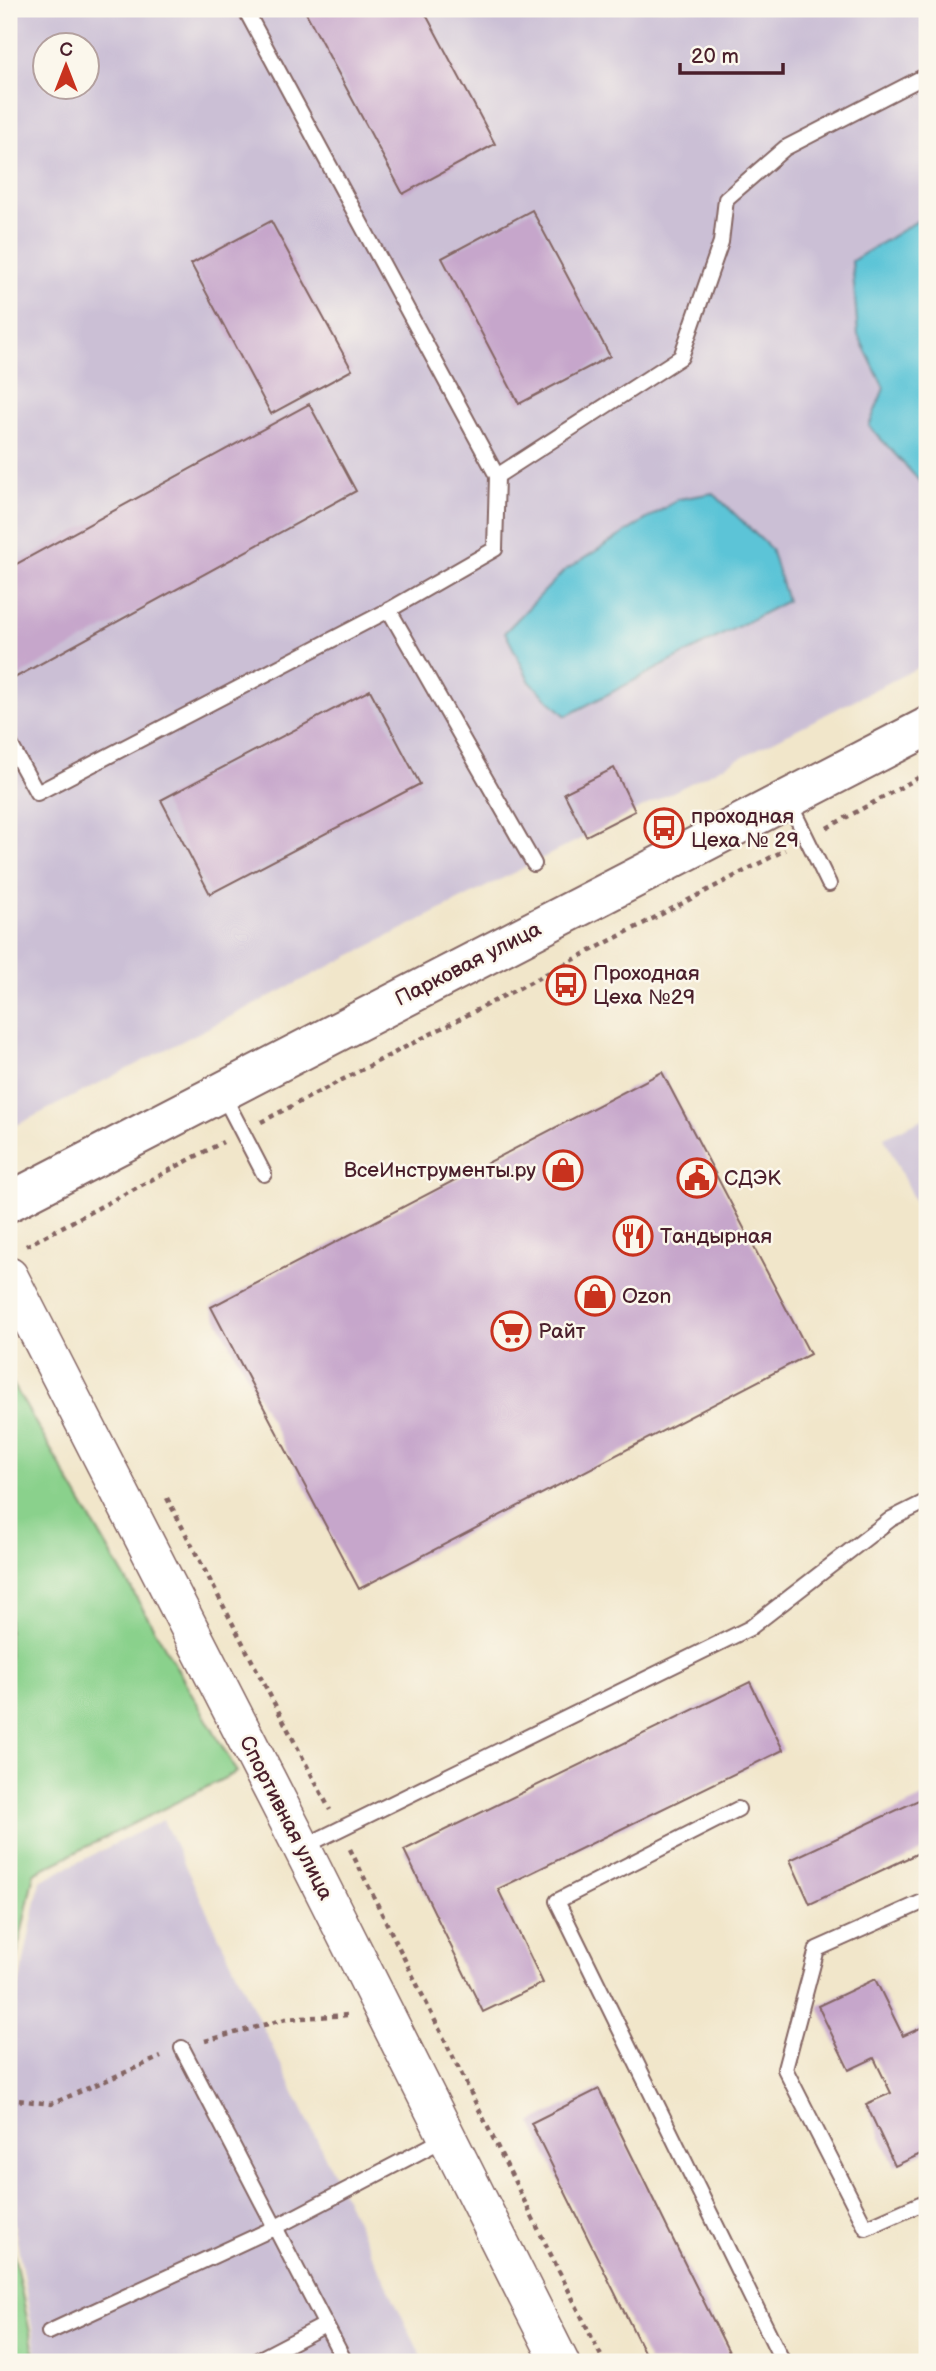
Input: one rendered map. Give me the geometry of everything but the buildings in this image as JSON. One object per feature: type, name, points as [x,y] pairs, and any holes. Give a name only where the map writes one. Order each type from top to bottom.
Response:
[{"type":"main road","name":"Парковая улица","points":[[9,1202],[927,727]]},
{"type":"street","name":"Спортивная улица","points":[[15,1262],[302,1848],[560,2362]]},
{"type":"lane","points":[[9,742],[37,793],[389,610],[495,549],[497,476],[246,9]]},
{"type":"lane","points":[[497,476],[681,357],[721,242],[726,199],[785,148],[927,75]]},
{"type":"lane","points":[[389,610],[534,864]]},
{"type":"lane","points":[[787,798],[829,884]]},
{"type":"lane","points":[[221,1092],[264,1174]]},
{"type":"lane","points":[[302,1848],[750,1628],[891,1519],[927,1502]]},
{"type":"lane","points":[[738,1809],[557,1901],[783,2362]]},
{"type":"lane","points":[[927,1900],[817,1949],[785,2069],[866,2228],[927,2201]]},
{"type":"lane","points":[[182,2048],[345,2362]]},
{"type":"lane","points":[[49,2332],[275,2228],[447,2137]]},
{"type":"lane","points":[[254,2362],[325,2325]]},
{"type":"path","points":[[15,1262],[242,1132],[807,839],[927,773]]},
{"type":"path","points":[[9,2099],[51,2104],[182,2048],[286,2019],[429,2008]]},
{"type":"shaded area","points":[[9,9],[927,9],[927,663],[9,1129]]},
{"type":"shaded area","points":[[927,1117],[927,1228],[884,1137]]},
{"type":"shaded area","points":[[163,1820],[424,2362],[38,2362],[9,2193],[9,2037],[40,1881]]},
{"type":"green space","points":[[9,1377],[237,1772],[34,1873],[9,1993]]},
{"type":"green space","points":[[9,2231],[36,2362],[9,2362]]},
{"type":"water","points":[[927,215],[927,489],[869,426],[884,388],[858,335],[852,261]]},
{"type":"water","points":[[713,493],[771,549],[787,601],[566,716],[530,682],[505,632],[564,571],[679,499]]},
{"type":"place","name":"проходная Цеха № 29","points":[[664,828]]},
{"type":"place","name":"Проходная Цеха №29","points":[[566,985]]},
{"type":"place","name":"ВсеИнструменты.ру","points":[[563,1170]]},
{"type":"place","name":"СДЭК","points":[[697,1178]]},
{"type":"place","name":"Тандырная","points":[[633,1236]]},
{"type":"place","name":"Ozon","points":[[595,1296]]},
{"type":"place","name":"Райт","points":[[511,1331]]}]
